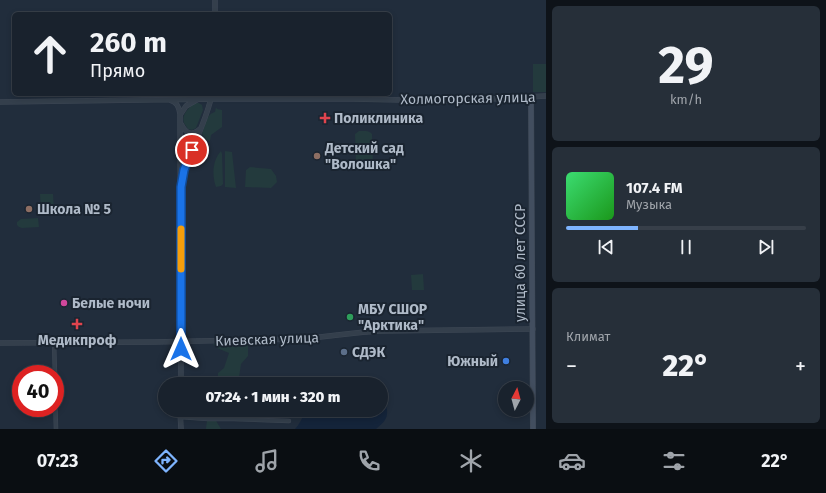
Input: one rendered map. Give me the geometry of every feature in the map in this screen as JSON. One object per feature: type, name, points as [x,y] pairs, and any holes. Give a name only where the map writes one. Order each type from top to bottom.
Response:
[{"type":"main road","name":"улица 60 лет СССР","points":[[531,97],[533,429]]},
{"type":"street","points":[[215,0],[215,12]]},
{"type":"street","points":[[181,377],[180,117],[186,106],[204,96]]},
{"type":"street","name":"Холмогорская улица","points":[[0,102],[198,100],[211,97],[453,101],[546,96]]},
{"type":"street","points":[[181,187],[187,163],[211,97]]},
{"type":"street","points":[[166,100],[176,103],[179,109],[182,126],[188,132],[195,132],[200,129]]},
{"type":"street","points":[[198,100],[203,101],[206,104],[206,114]]},
{"type":"street","name":"Киевская улица","points":[[0,343],[181,342],[313,339],[381,331],[533,329]]},
{"type":"street","points":[[54,342],[55,365]]},
{"type":"street","points":[[56,417],[56,429]]},
{"type":"street","points":[[181,429],[180,417],[289,421]]},
{"type":"green space","points":[[533,64],[546,64],[546,92],[533,92]]},
{"type":"green space","points":[[195,103],[202,105],[203,110],[196,128],[192,130],[188,129],[183,120],[188,109]]},
{"type":"green space","points":[[216,107],[217,109],[222,110],[222,127],[211,135],[210,141],[202,134],[208,118],[215,112]]},
{"type":"green space","points":[[359,131],[368,131],[372,134],[373,164],[370,167],[360,168],[356,165],[355,134]]},
{"type":"green space","points":[[221,151],[223,184],[216,187],[214,178],[214,164]]},
{"type":"green space","points":[[225,151],[232,152],[236,188],[225,187]]},
{"type":"green space","points":[[250,167],[271,169],[276,176],[277,182],[271,188],[245,187],[246,170]]},
{"type":"green space","points":[[40,194],[53,194],[54,211],[41,212]]},
{"type":"green space","points":[[38,218],[39,227],[22,228],[17,225],[17,222],[21,219]]},
{"type":"green space","points":[[423,274],[424,290],[412,290],[411,275]]},
{"type":"green space","points":[[248,343],[248,356],[241,364],[239,377],[218,377],[218,373],[224,368],[229,353],[217,348],[213,344]]},
{"type":"green space","points":[[208,417],[221,417],[215,419],[221,429],[206,429]]},
{"type":"water","points":[[303,417],[386,417],[383,423],[376,429],[295,429]]},
{"type":"slow traffic","points":[[181,229],[181,269]]},
{"type":"place","name":"Поликлиника","points":[[325,118]]},
{"type":"place","name":"Детский сад \"Волошка\"","points":[[317,156]]},
{"type":"place","name":"Школа № 5","points":[[29,209]]},
{"type":"place","name":"Белые ночи","points":[[64,303]]},
{"type":"place","name":"МБУ СШОР \"Арктика\"","points":[[350,317]]},
{"type":"place","name":"Медикпроф","points":[[77,324]]},
{"type":"place","name":"СДЭК","points":[[344,352]]},
{"type":"place","name":"Южный","points":[[506,361]]},
{"type":"route","points":[[181,349],[181,187],[184,170],[192,150]]}]
